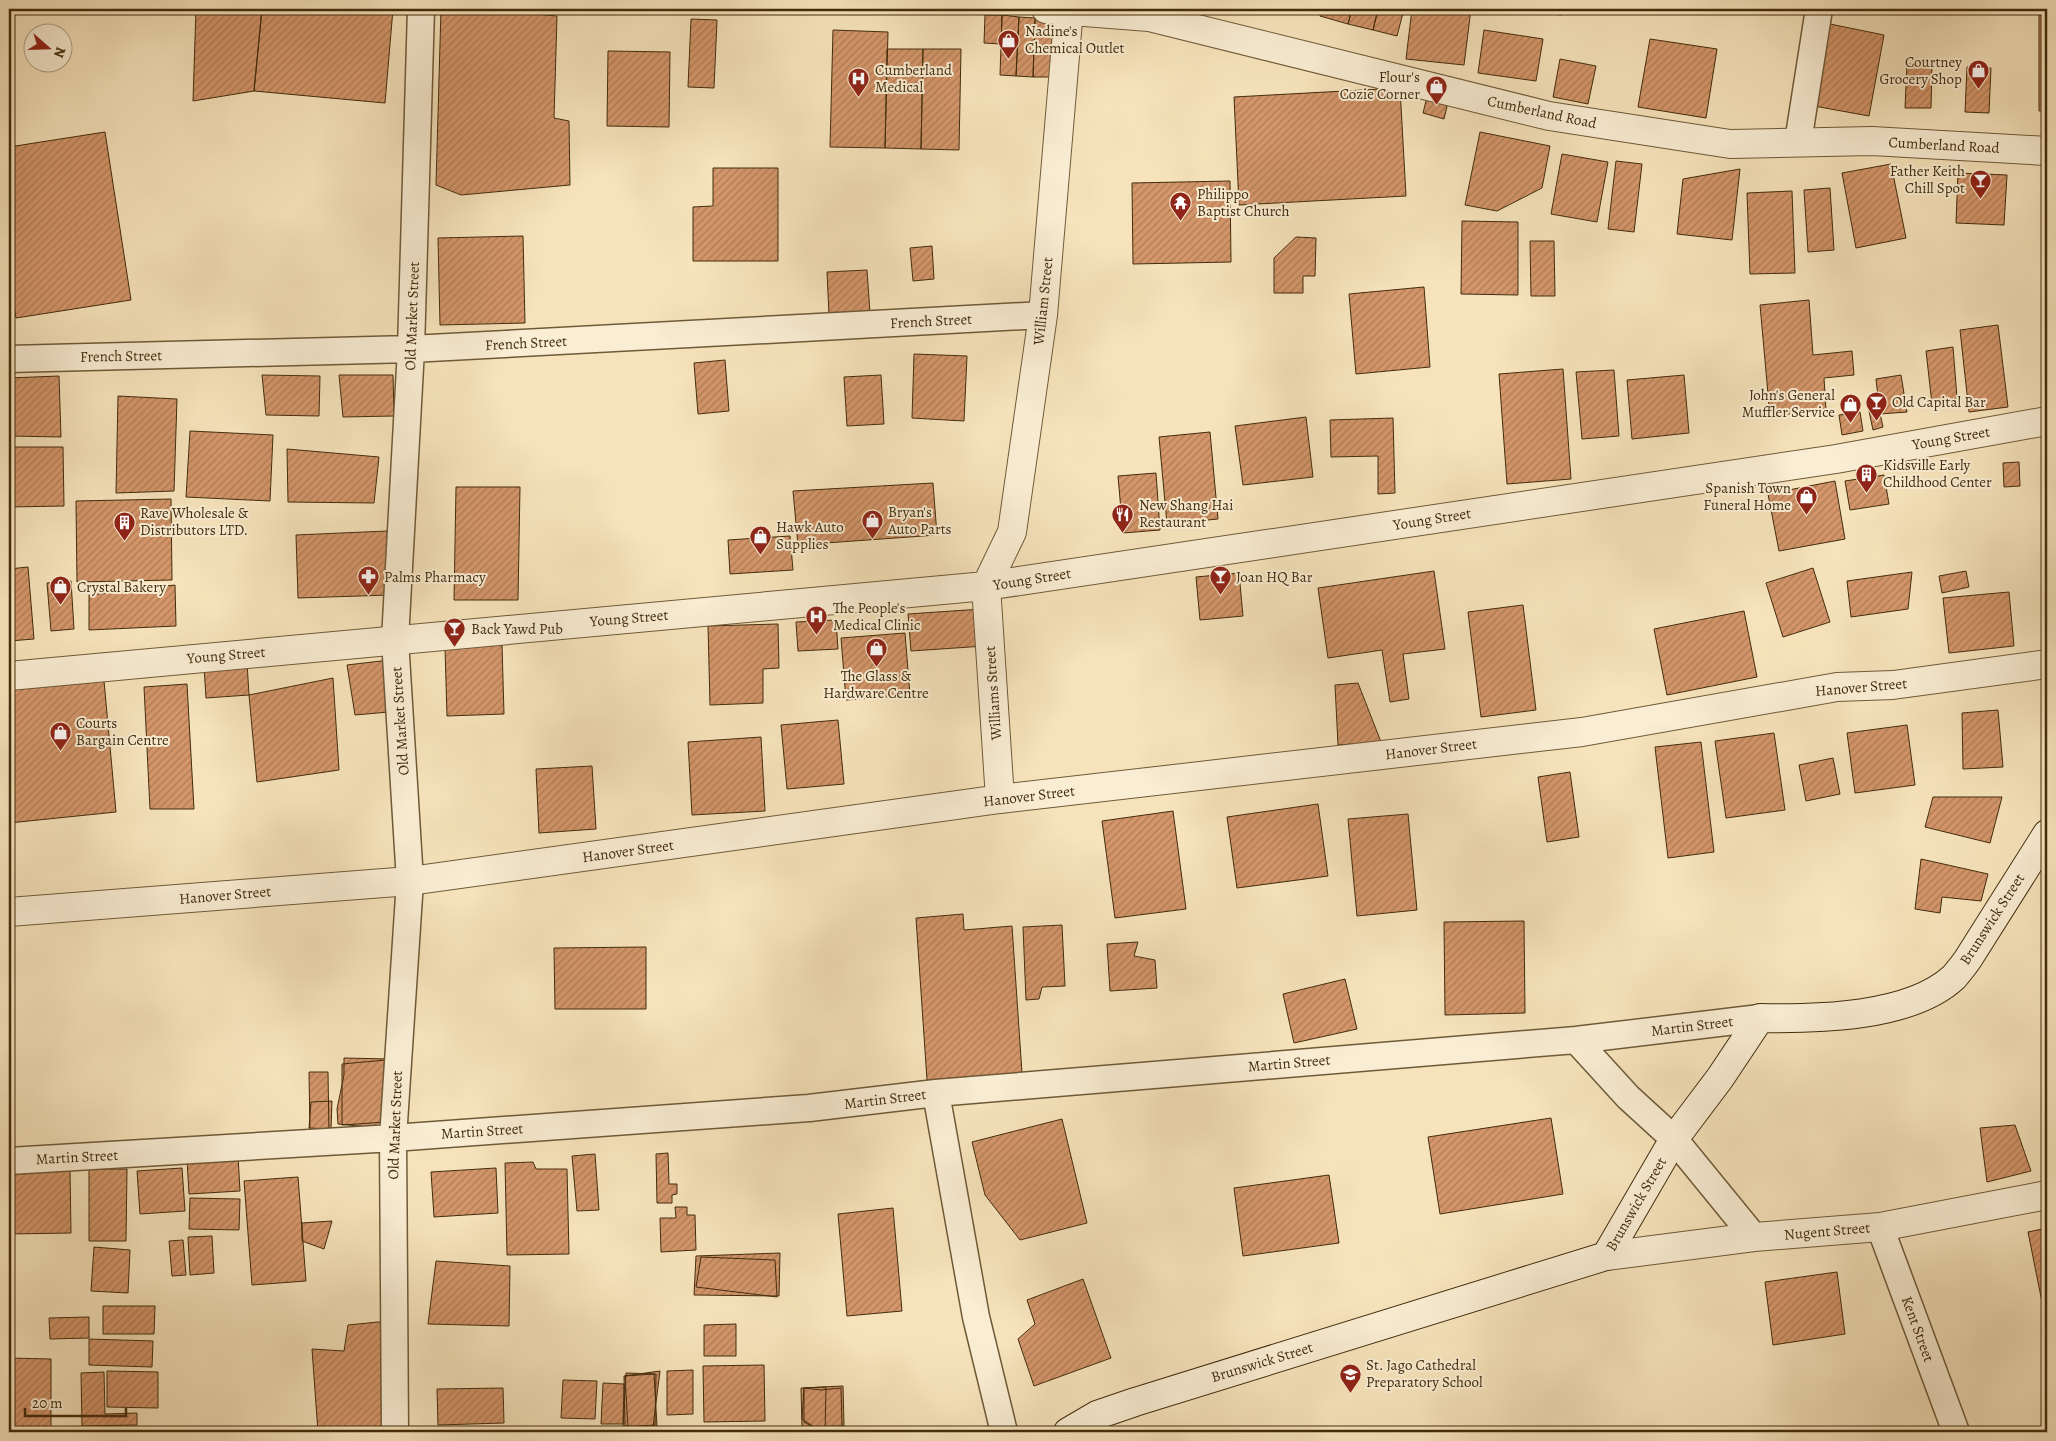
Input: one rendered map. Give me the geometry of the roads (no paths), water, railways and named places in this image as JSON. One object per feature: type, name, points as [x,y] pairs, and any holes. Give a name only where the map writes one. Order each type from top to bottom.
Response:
[{"type":"street","name":"Old Market Street","points":[[395,1432],[393,1138],[410,880],[395,640],[411,349],[422,9]]},
{"type":"street","name":"Cumberland Road","points":[[1061,9],[1150,17],[1549,116],[1730,144],[1872,141],[2047,151]]},
{"type":"street","name":"William Street","points":[[986,586],[1012,532],[1043,315],[1061,9]]},
{"type":"street","points":[[1798,142],[1820,9]]},
{"type":"street","name":"French Street","points":[[9,359],[411,349],[1043,315]]},
{"type":"street","name":"Young Street","points":[[9,676],[986,586],[1836,459],[2047,420]]},
{"type":"street","name":"Williams Street","points":[[986,586],[1000,799]]},
{"type":"street","name":"Hanover Street","points":[[9,912],[410,880],[1000,799],[1582,732],[1836,687],[1894,684],[2047,664]]},
{"type":"street","name":"Brunswick Street","points":[[1068,1432],[1097,1415],[1135,1402],[1606,1256],[1674,1139],[1720,1078],[1760,1018],[1819,1019],[1888,1008],[1936,988],[1953,978],[1968,959],[2047,834]]},
{"type":"street","name":"Martin Street","points":[[9,1161],[393,1138],[809,1108],[936,1093],[1576,1040],[1760,1018]]},
{"type":"street","points":[[1576,1040],[1628,1097],[1674,1139],[1754,1237]]},
{"type":"street","points":[[936,1093],[976,1317],[1004,1432]]},
{"type":"street","name":"Nugent Street","points":[[1606,1256],[1754,1237],[1880,1226],[2047,1195]]},
{"type":"street","name":"Kent Street","points":[[1880,1226],[1956,1432]]},
{"type":"place","name":"Nadine's Chemical Outlet","points":[[1009,59]]},
{"type":"place","name":"Courtney Grocery Shop","points":[[1978,90]]},
{"type":"place","name":"Cumberland Medical","points":[[859,98]]},
{"type":"place","name":"Flour's Cozie Corner","points":[[1436,105]]},
{"type":"place","name":"Father Keith Chill Spot","points":[[1981,199]]},
{"type":"place","name":"Philippo Baptist Church","points":[[1181,222]]},
{"type":"place","name":"Old Capital Bar","points":[[1876,421]]},
{"type":"place","name":"John's General Muffler Service","points":[[1851,423]]},
{"type":"place","name":"Kidsville Early Childhood Center","points":[[1867,493]]},
{"type":"place","name":"Spanish Town Funeral Home","points":[[1807,516]]},
{"type":"place","name":"New Shang Hai Restaurant","points":[[1123,533]]},
{"type":"place","name":"Bryan's Auto Parts","points":[[872,540]]},
{"type":"place","name":"Rave Wholesale & Distributors LTD.","points":[[124,541]]},
{"type":"place","name":"Hawk Auto Supplies","points":[[760,555]]},
{"type":"place","name":"Palms Pharmacy","points":[[368,596]]},
{"type":"place","name":"Joan HQ Bar","points":[[1220,596]]},
{"type":"place","name":"Crystal Bakery","points":[[61,606]]},
{"type":"place","name":"The People's Medical Clinic","points":[[817,636]]},
{"type":"place","name":"Back Yawd Pub","points":[[455,648]]},
{"type":"place","name":"The Glass & Hardware Centre","points":[[876,667]]},
{"type":"place","name":"Courts Bargain Centre","points":[[60,751]]},
{"type":"place","name":"St. Jago Cathedral Preparatory School","points":[[1350,1393]]}]
